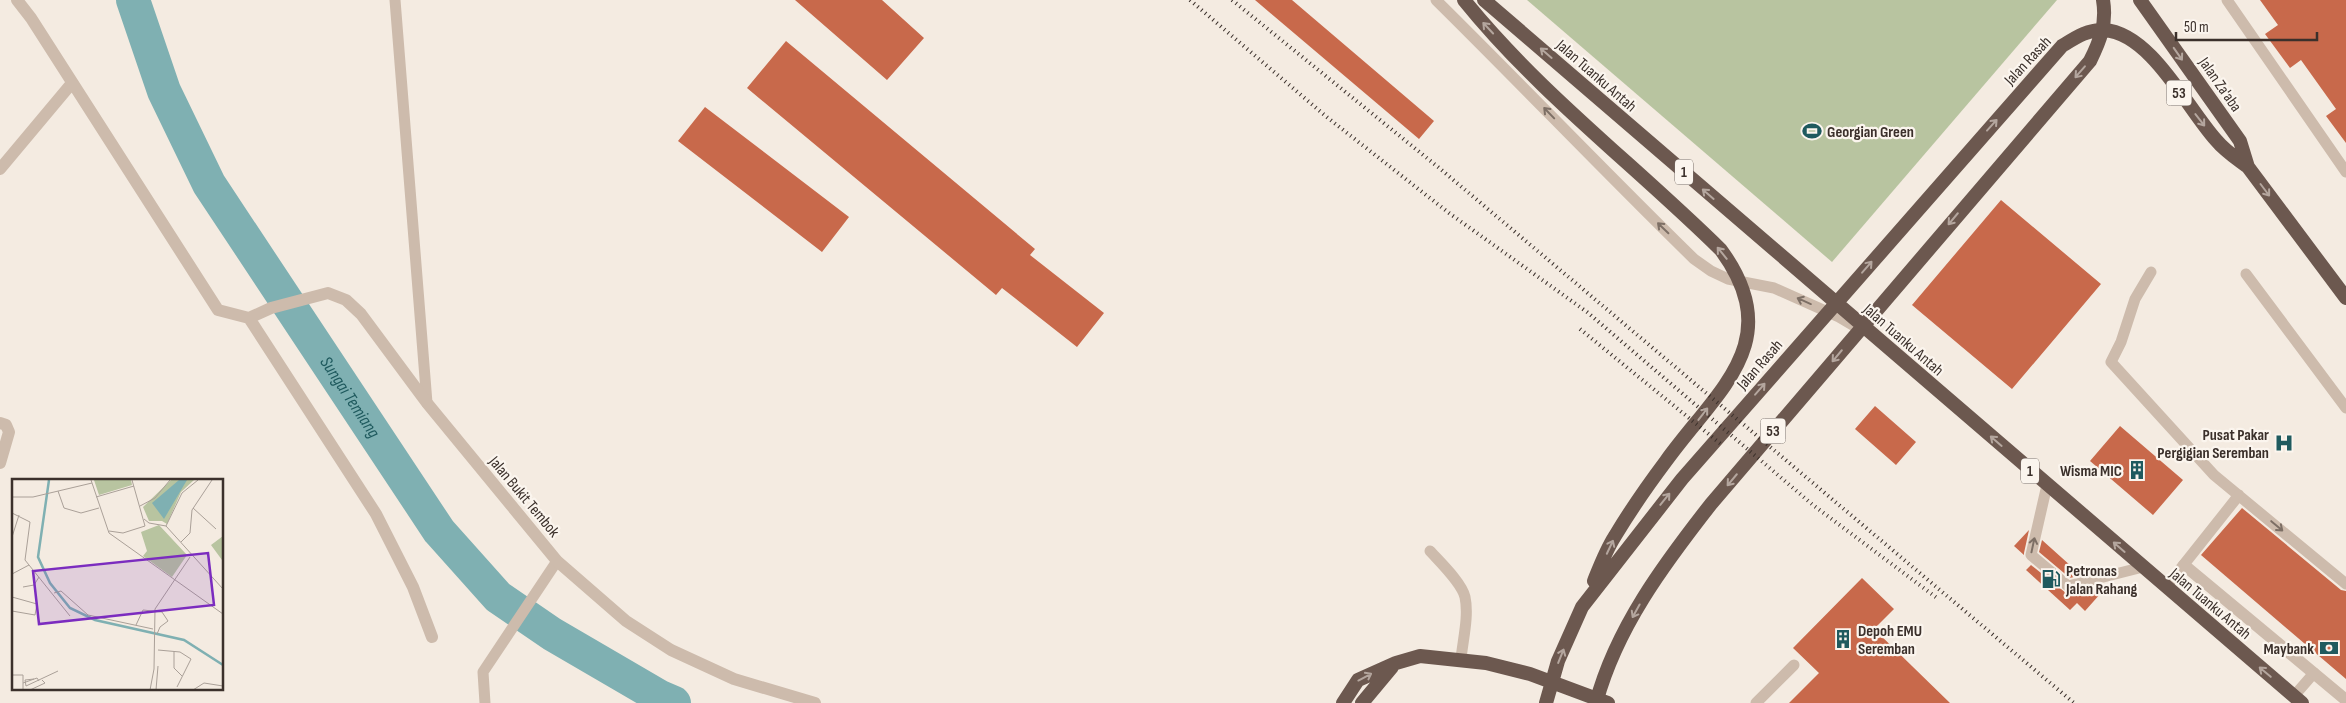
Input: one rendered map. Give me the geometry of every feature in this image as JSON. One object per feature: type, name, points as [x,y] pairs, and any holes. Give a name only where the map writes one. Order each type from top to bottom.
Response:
[{"type":"highway","points":[[1464,0],[1548,92],[1611,147],[1721,250],[1733,268],[1744,292],[1748,314],[1741,360],[1722,390],[1667,460],[1614,538],[1582,607]]},
{"type":"highway","name":"53","points":[[1596,703],[1617,649],[1665,563],[1711,504],[2090,61],[2103,30],[2104,0]]},
{"type":"highway","name":"Jalan Za'aba","points":[[2140,0],[2240,141],[2248,167]]},
{"type":"highway","name":"Jalan Tuanku Antah","points":[[1489,2],[1878,340],[2298,700]]},
{"type":"highway","name":"Jalan Rasah","points":[[1546,703],[1558,661],[1582,607],[1682,479],[1959,161],[2062,46],[2082,33],[2103,30]]},
{"type":"highway","name":"Jalan Za'aba","points":[[2103,30],[2126,37],[2150,55],[2215,139],[2228,153],[2248,167],[2346,298]]},
{"type":"highway","points":[[1343,703],[1358,680],[1396,663],[1420,656],[1461,659],[1530,674],[1608,703]]},
{"type":"highway","points":[[1362,703],[1396,663]]},
{"type":"street","points":[[16,0],[72,83],[218,310],[249,318],[376,514],[413,587],[432,637]]},
{"type":"street","points":[[0,169],[72,83]]},
{"type":"street","name":"Jalan Bukit Tembok","points":[[249,318],[271,308],[304,298],[328,294],[346,300],[361,314],[427,403],[557,561],[626,621],[671,650],[734,679],[815,703]]},
{"type":"street","points":[[0,423],[6,425],[9,432],[0,463]]},
{"type":"street","points":[[2184,565],[2346,700]]},
{"type":"lane","points":[[396,0],[427,403]]},
{"type":"lane","points":[[1436,0],[1508,71],[1601,168],[1694,259],[1711,271],[1728,279],[1774,288],[1839,317],[1878,340]]},
{"type":"lane","points":[[2227,0],[2346,172]]},
{"type":"lane","points":[[2151,272],[2135,299],[2121,342],[2111,362],[2214,475],[2346,584]]},
{"type":"lane","points":[[2246,274],[2346,408]]},
{"type":"lane","points":[[2047,485],[2031,555],[2068,586],[2143,568]]},
{"type":"lane","points":[[2166,587],[2239,495]]},
{"type":"lane","points":[[1430,551],[1455,580],[1465,596],[1466,622],[1461,659]]},
{"type":"lane","points":[[484,703],[483,672],[557,561]]},
{"type":"lane","points":[[1756,703],[1794,665]]},
{"type":"lane","points":[[2298,700],[2314,673]]},
{"type":"green space","name":"Georgian Green","points":[[1527,0],[2057,0],[1832,262]]},
{"type":"building","points":[[795,0],[882,0],[924,38],[887,80]]},
{"type":"building","points":[[1255,0],[1292,0],[1434,121],[1419,139]]},
{"type":"building","points":[[2260,0],[2346,0],[2346,143],[2326,116],[2336,109],[2301,60],[2290,68],[2265,34],[2278,25]]},
{"type":"building","points":[[786,41],[1035,249],[1030,255],[1104,313],[1077,347],[1002,288],[996,295],[747,88]]},
{"type":"building","points":[[705,107],[849,217],[822,252],[678,141]]},
{"type":"building","points":[[2001,200],[2101,284],[2012,389],[1912,305]]},
{"type":"building","points":[[1875,406],[1916,442],[1896,465],[1855,429]]},
{"type":"building","name":"Wisma MIC","points":[[2120,426],[2183,480],[2153,515],[2090,461]]},
{"type":"building","points":[[2242,508],[2341,590],[2346,591],[2346,679],[2201,555]]},
{"type":"building","points":[[2029,530],[2024,553],[2024,555],[2014,546]]},
{"type":"building","points":[[2042,540],[2081,575],[2070,578],[2039,552]]},
{"type":"building","points":[[2031,565],[2066,593],[2094,587],[2101,593],[2085,611],[2077,603],[2070,610],[2026,570]]},
{"type":"building","name":"Depoh EMU Seremban","points":[[1862,578],[1894,609],[1874,629],[1950,703],[1789,703],[1819,673],[1793,648]]},
{"type":"waterway","name":"Sungai Temiang","points":[[133,0],[164,91],[209,184],[439,531],[498,597],[552,634],[660,697],[674,703]]},
{"type":"railway","points":[[1190,0],[1328,118],[1449,213],[1587,312],[1813,505],[1937,598]]},
{"type":"railway","points":[[1232,0],[1438,167],[2074,703]]},
{"type":"railway","points":[[1580,329],[1722,445]]},
{"type":"place","name":"Georgian Green","points":[[1812,131]]},
{"type":"place","name":"Pusat Pakar Pergigian Seremban","points":[[2284,443]]},
{"type":"place","name":"Wisma MIC","points":[[2137,470]]},
{"type":"place","name":"Petronas Jalan Rahang","points":[[2051,579]]},
{"type":"place","name":"Depoh EMU Seremban","points":[[1843,639]]},
{"type":"place","name":"Maybank","points":[[2329,648]]}]
